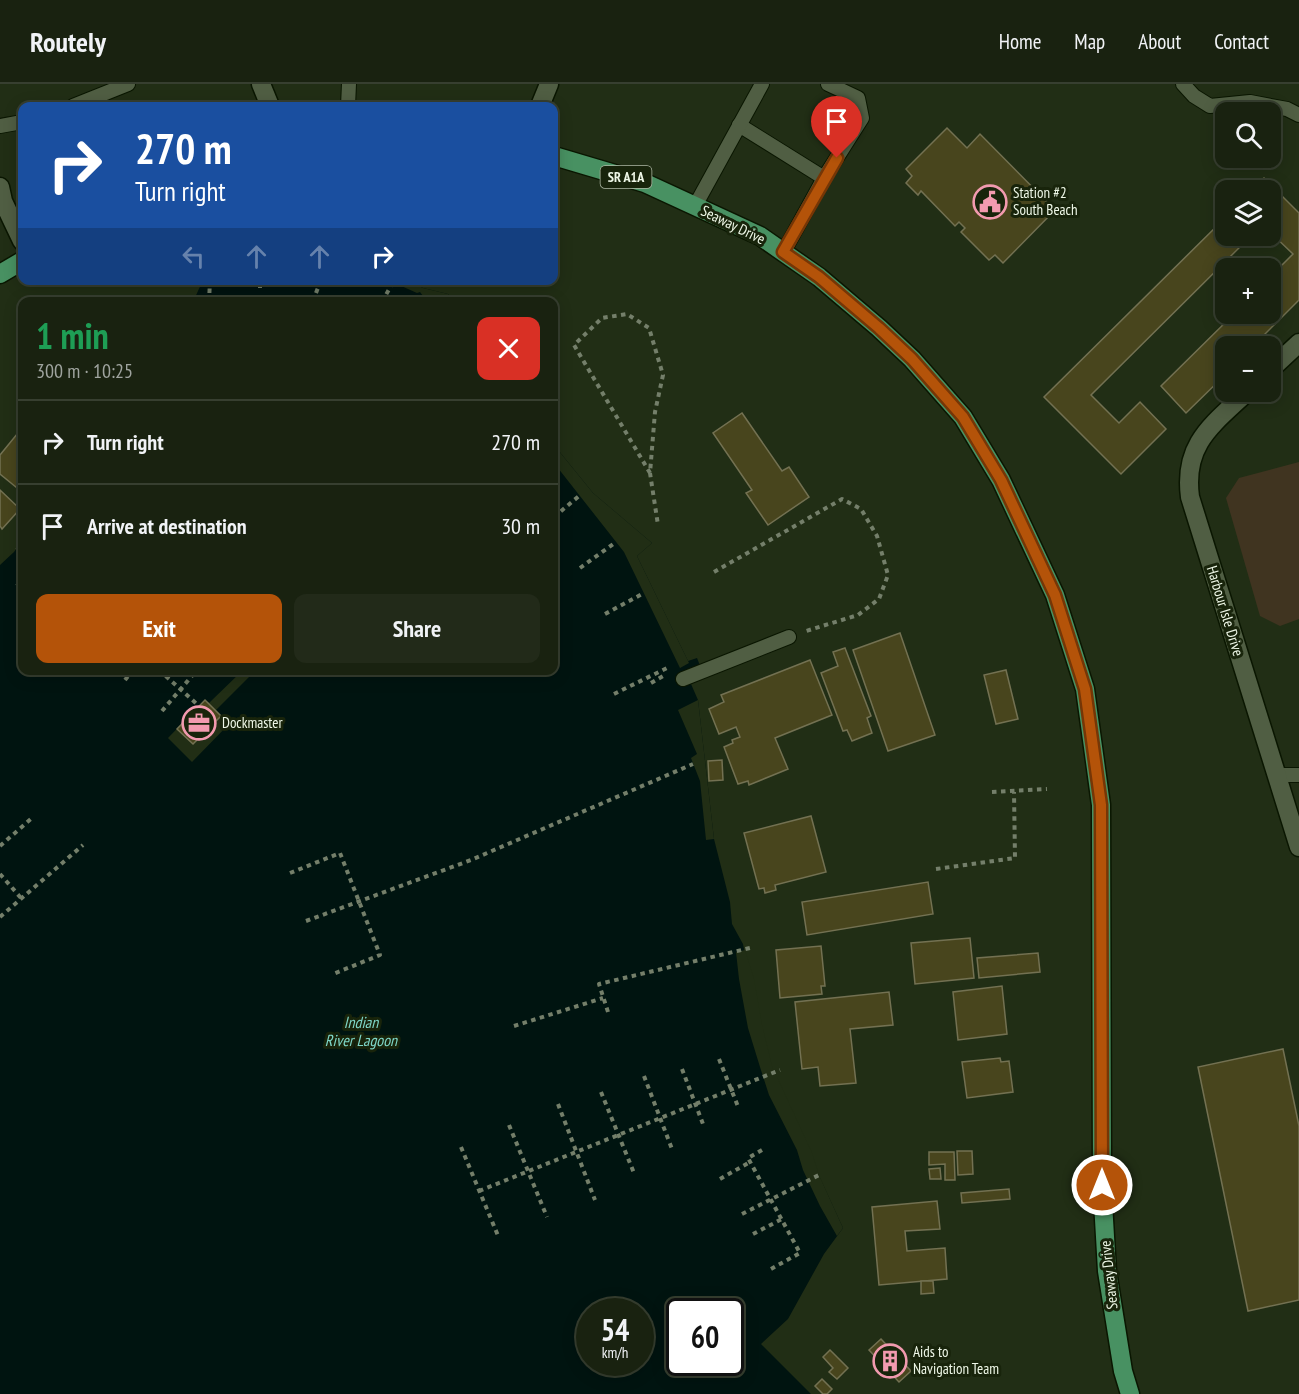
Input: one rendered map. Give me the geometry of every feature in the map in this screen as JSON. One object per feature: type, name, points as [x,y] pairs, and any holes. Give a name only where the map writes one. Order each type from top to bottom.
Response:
[{"type":"main road","name":"Seaway Drive","points":[[558,157],[645,183],[759,236],[819,277],[879,328],[912,359],[963,417],[1001,480],[1055,595],[1085,689],[1101,805],[1102,1185],[1107,1271],[1123,1371],[1130,1394]]},
{"type":"main road","points":[[0,274],[18,263]]},
{"type":"street","points":[[261,84],[268,102]]},
{"type":"street","points":[[542,102],[549,84]]},
{"type":"street","points":[[0,187],[3,201],[18,233]]},
{"type":"street","points":[[1281,360],[1299,343]]},
{"type":"street","name":"Harbour Isle Drive","points":[[1236,402],[1209,428],[1193,453],[1187,476],[1190,497],[1299,847]]},
{"type":"lane","points":[[83,102],[128,84]]},
{"type":"lane","points":[[348,102],[349,84]]},
{"type":"lane","points":[[695,206],[762,84]]},
{"type":"lane","points":[[783,252],[824,178],[862,118],[858,98],[828,84]]},
{"type":"lane","points":[[1183,84],[1194,96],[1210,106],[1250,102],[1287,109],[1299,115]]},
{"type":"lane","points":[[0,126],[18,123]]},
{"type":"lane","points":[[739,125],[824,178]]},
{"type":"lane","points":[[683,679],[789,637]]},
{"type":"lane","points":[[1276,775],[1299,775]]},
{"type":"path","points":[[316,292],[319,285]]},
{"type":"path","points":[[650,473],[574,345],[602,318],[627,314],[649,328],[663,375],[655,412],[650,473],[658,525]]},
{"type":"path","points":[[558,514],[579,496]]},
{"type":"path","points":[[714,572],[842,499],[861,509],[877,536],[888,575],[879,598],[858,615],[789,637]]},
{"type":"path","points":[[580,568],[616,542]]},
{"type":"path","points":[[605,614],[644,593]]},
{"type":"path","points":[[614,694],[667,668]]},
{"type":"path","points":[[125,680],[129,675]]},
{"type":"path","points":[[164,675],[199,706]]},
{"type":"path","points":[[162,711],[193,675]]},
{"type":"path","points":[[306,921],[471,860],[693,764]]},
{"type":"path","points":[[992,792],[1047,789]]},
{"type":"path","points":[[936,869],[1015,858],[1014,792]]},
{"type":"path","points":[[0,846],[32,818]]},
{"type":"path","points":[[0,917],[83,845]]},
{"type":"path","points":[[290,873],[340,854],[380,955],[333,974]]},
{"type":"path","points":[[0,874],[21,898]]},
{"type":"path","points":[[608,1012],[599,984],[754,948]]},
{"type":"path","points":[[514,1026],[603,998]]},
{"type":"path","points":[[719,1059],[739,1109]]},
{"type":"path","points":[[682,1069],[703,1124]]},
{"type":"path","points":[[479,1191],[780,1070]]},
{"type":"path","points":[[644,1076],[672,1149]]},
{"type":"path","points":[[601,1092],[634,1173]]},
{"type":"path","points":[[558,1104],[595,1200]]},
{"type":"path","points":[[509,1125],[548,1217]]},
{"type":"path","points":[[461,1148],[498,1239]]},
{"type":"path","points":[[762,1150],[748,1158],[800,1253],[769,1270]]},
{"type":"path","points":[[720,1179],[750,1162]]},
{"type":"path","points":[[742,1214],[819,1175]]},
{"type":"path","points":[[753,1234],[782,1219]]},
{"type":"shaded area","points":[[1299,462],[1299,619],[1280,626],[1260,616],[1226,498],[1239,478]]},
{"type":"water","points":[[201,285],[417,285],[448,294],[451,297],[195,297]]},
{"type":"water","name":"Indian River Lagoon","points":[[558,450],[593,493],[652,543],[637,556],[688,661],[697,658],[705,678],[691,684],[698,700],[714,839],[730,902],[732,924],[743,944],[769,1067],[843,1228],[824,1254],[788,1319],[761,1344],[811,1394],[0,1394],[0,565],[18,546],[18,675],[558,675]]},
{"type":"pier","points":[[399,285],[417,285],[448,294],[451,297],[424,297],[420,292],[417,293]]},
{"type":"pier","points":[[558,450],[593,493],[652,543],[637,556],[689,663],[680,668],[624,552],[558,468]]},
{"type":"pier","points":[[238,675],[251,675],[216,710],[229,724],[192,762],[168,738],[205,700],[209,703]]},
{"type":"pier","points":[[698,700],[714,839],[706,840],[700,781],[691,758],[697,754],[678,710]]},
{"type":"pier","points":[[745,950],[754,979],[772,1066],[843,1228],[837,1236],[820,1206],[803,1170],[797,1150],[769,1095],[748,1028],[739,979],[736,952]]},
{"type":"building","name":"Station #2 South Beach","points":[[947,128],[967,148],[980,134],[1055,210],[1003,263],[995,255],[989,260],[961,232],[965,228],[959,222],[955,226],[921,191],[918,195],[906,183],[912,176],[906,169]]},
{"type":"building","points":[[1281,195],[1299,213],[1299,300],[1281,318],[1281,266],[1293,254],[1281,243]]},
{"type":"building","points":[[1215,228],[1215,246],[1241,246],[1229,258],[1215,258],[1215,272],[1091,395],[1119,423],[1140,402],[1166,429],[1121,474],[1044,397]]},
{"type":"building","points":[[1224,324],[1275,324],[1263,336],[1215,336],[1215,385],[1186,413],[1161,386]]},
{"type":"building","points":[[742,413],[782,471],[789,467],[809,497],[768,525],[746,493],[752,490],[713,433]]},
{"type":"building","points":[[18,433],[18,489],[0,474],[0,455]]},
{"type":"building","points":[[0,490],[18,507],[18,511],[2,529],[0,526]]},
{"type":"building","points":[[900,633],[935,735],[888,751],[853,650]]},
{"type":"building","points":[[845,648],[871,716],[867,718],[872,733],[852,741],[847,730],[843,731],[821,673],[838,666],[833,652]]},
{"type":"building","points":[[810,660],[832,715],[775,738],[788,769],[749,785],[748,781],[738,784],[724,747],[740,737],[736,727],[719,734],[709,709],[724,702],[721,695]]},
{"type":"building","points":[[1006,670],[1018,719],[996,724],[984,675]]},
{"type":"building","name":"Dockmaster","points":[[205,700],[221,716],[193,744],[177,729]]},
{"type":"building","points":[[722,760],[723,780],[709,781],[708,761]]},
{"type":"building","points":[[811,816],[826,872],[775,885],[776,890],[765,893],[764,888],[759,889],[744,833]]},
{"type":"building","points":[[928,882],[933,914],[807,935],[802,902]]},
{"type":"building","points":[[970,938],[974,978],[915,984],[911,943]]},
{"type":"building","points":[[821,946],[825,986],[821,986],[822,994],[780,998],[776,950]]},
{"type":"building","points":[[1038,953],[1040,972],[979,978],[977,958]]},
{"type":"building","points":[[1002,986],[1007,1034],[958,1040],[953,992]]},
{"type":"building","points":[[889,992],[893,1025],[850,1029],[856,1083],[820,1086],[818,1067],[802,1069],[795,1002]]},
{"type":"building","points":[[1283,1049],[1299,1126],[1299,1300],[1248,1311],[1198,1067]]},
{"type":"building","points":[[1000,1058],[1001,1062],[1009,1061],[1013,1092],[967,1098],[962,1062]]},
{"type":"building","points":[[957,1151],[972,1151],[973,1174],[958,1175]]},
{"type":"building","points":[[929,1152],[954,1152],[955,1180],[945,1180],[945,1164],[929,1165]]},
{"type":"building","points":[[940,1168],[941,1179],[930,1179],[929,1169]]},
{"type":"building","points":[[1009,1189],[1010,1199],[962,1203],[961,1193]]},
{"type":"building","points":[[937,1201],[940,1229],[905,1231],[907,1251],[945,1248],[947,1279],[879,1285],[872,1207]]},
{"type":"building","points":[[921,1281],[933,1281],[934,1293],[921,1294]]},
{"type":"building","name":"Aids to Navigation Team","points":[[881,1339],[911,1371],[899,1382],[869,1350]]},
{"type":"building","points":[[830,1350],[848,1368],[837,1379],[829,1372],[833,1368],[823,1357]]},
{"type":"building","points":[[822,1379],[832,1389],[827,1394],[823,1394],[815,1386]]},
{"type":"place","name":"Station #2 South Beach","points":[[990,202]]},
{"type":"place","name":"Dockmaster","points":[[199,723]]},
{"type":"place","name":"Aids to Navigation Team","points":[[890,1361]]},
{"type":"route","points":[[837,158],[783,252],[819,277],[879,328],[912,359],[963,417],[1001,480],[1055,595],[1085,689],[1101,805],[1102,1185]]}]
